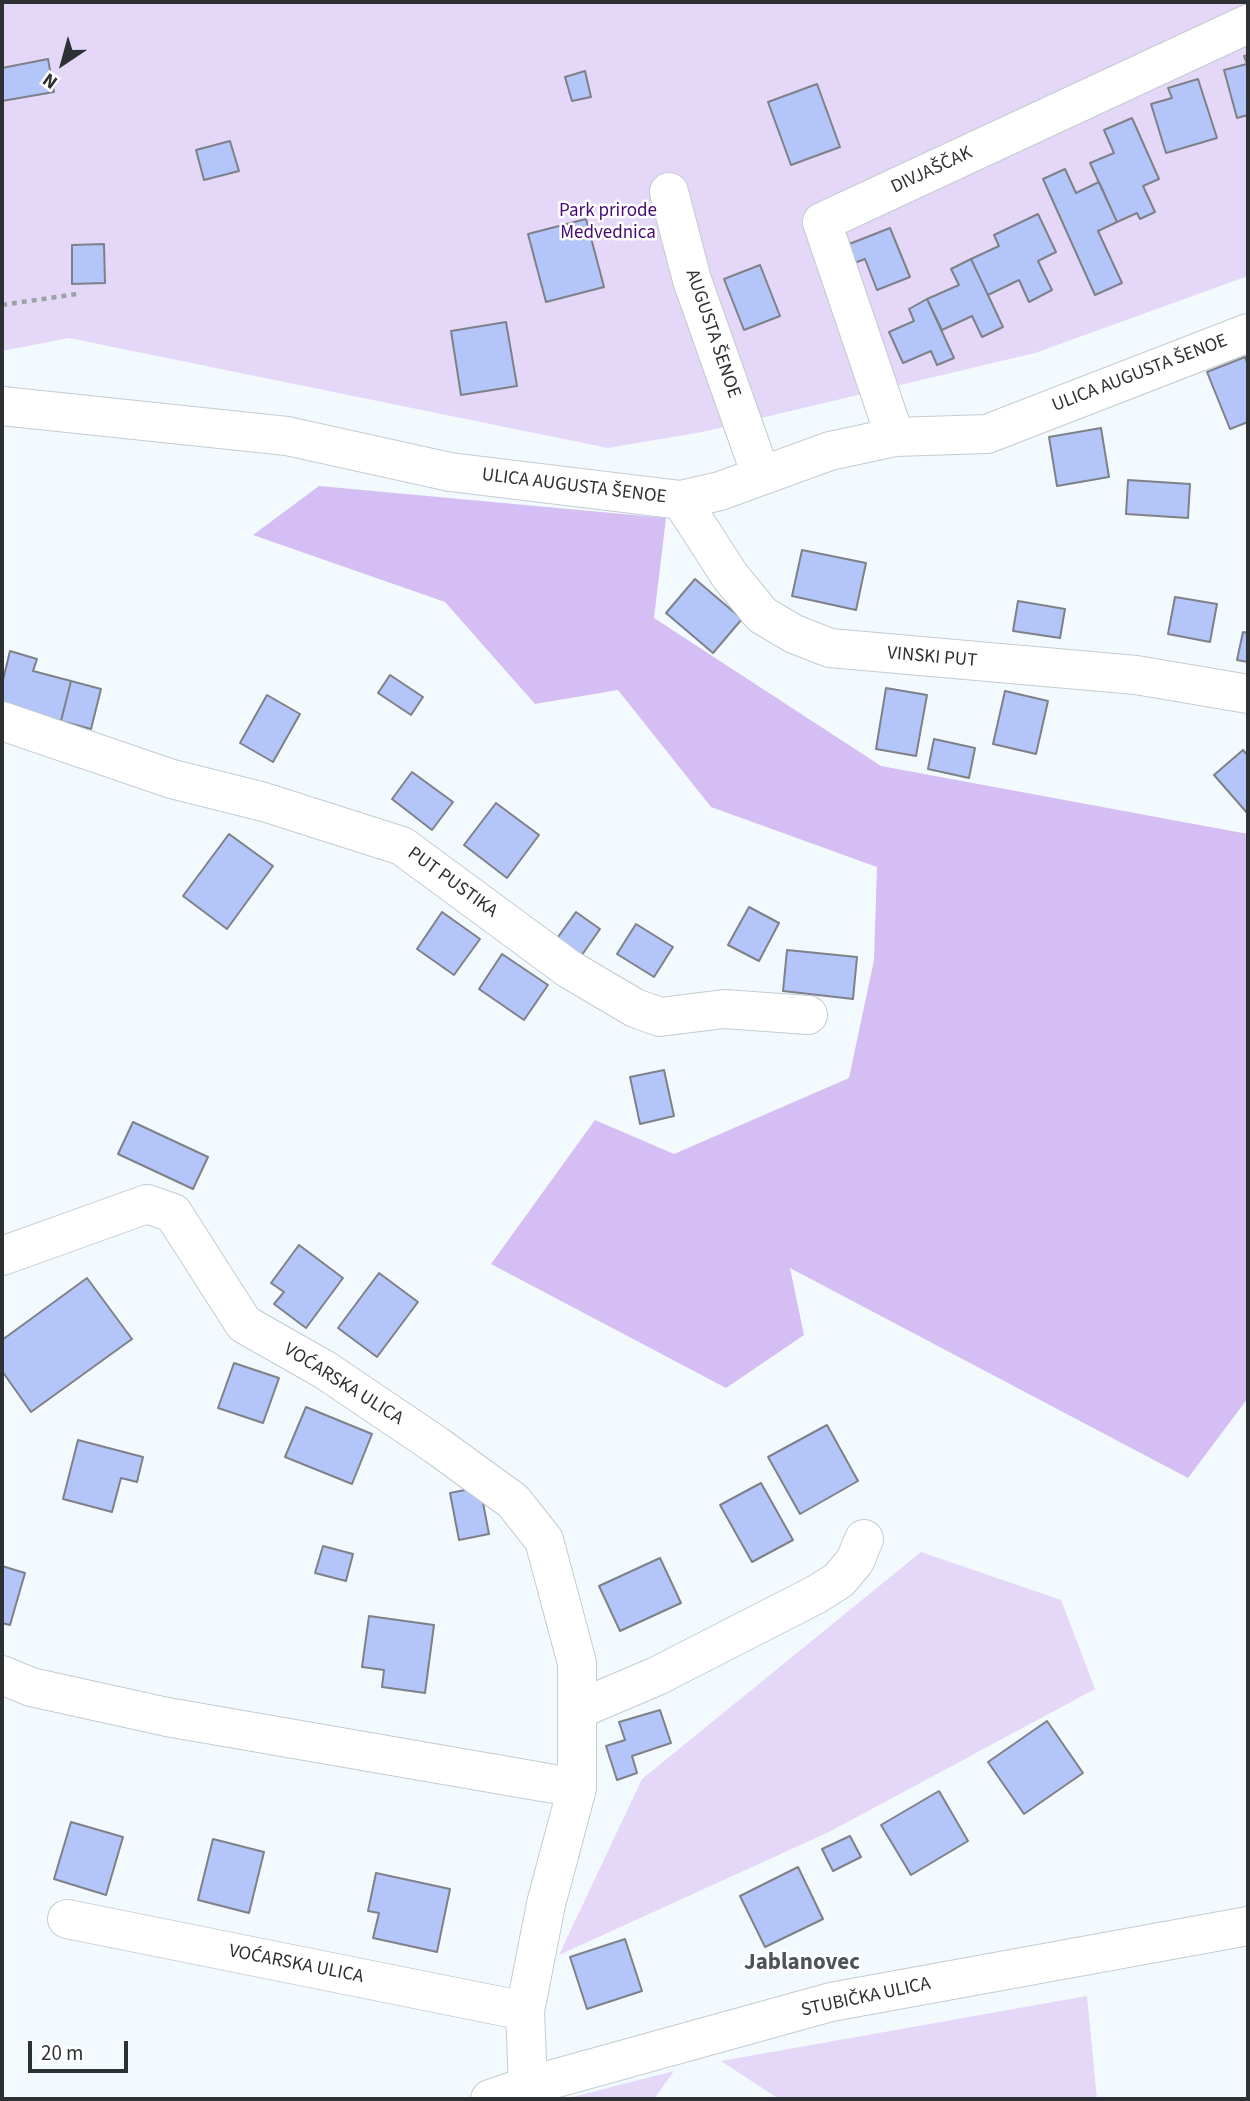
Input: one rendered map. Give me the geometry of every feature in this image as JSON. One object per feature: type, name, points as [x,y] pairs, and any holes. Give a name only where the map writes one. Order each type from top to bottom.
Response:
[{"type":"street","name":"DIVJAŠČAK","points":[[895,437],[822,222],[1248,24]]},
{"type":"street","name":"AUGUSTA ŠENOE","points":[[669,192],[692,280],[761,475]]},
{"type":"street","name":"ULICA AUGUSTA ŠENOE","points":[[2,407],[287,436],[450,472],[681,500],[720,491],[830,451],[895,437],[987,434],[1248,332]]},
{"type":"street","name":"VINSKI PUT","points":[[681,500],[730,576],[762,615],[794,634],[830,648],[1136,675],[1248,694]]},
{"type":"street","name":"PUT PUSTIKA","points":[[2,721],[172,779],[264,802],[402,846],[569,969],[635,1008],[660,1017],[724,1009],[808,1015]]},
{"type":"street","name":"VOĆARSKA ULICA","points":[[2,1256],[147,1204],[173,1213],[244,1324],[325,1370],[513,1501],[544,1540],[577,1663],[577,1788],[546,1904],[525,2011],[528,2086]]},
{"type":"street","points":[[577,1710],[657,1676],[817,1594],[839,1580],[855,1561],[864,1539]]},
{"type":"street","points":[[2,1675],[32,1687],[167,1717],[577,1788]]},
{"type":"street","name":"VOĆARSKA ULICA","points":[[67,1919],[525,2011]]},
{"type":"street","name":"STUBIČKA ULICA","points":[[490,2099],[528,2086],[831,2002],[1248,1926]]},
{"type":"path","points":[[2,305],[77,294]]},
{"type":"green space","name":"Park prirode Medvednica","points":[[2,2],[1248,2],[1248,276],[1035,353],[702,432],[608,448],[69,338],[2,351]]},
{"type":"green space","points":[[921,1552],[1061,1600],[1095,1689],[829,1832],[559,1955],[642,1779]]},
{"type":"green space","points":[[1087,1996],[1097,2099],[779,2099],[721,2061]]},
{"type":"green space","points":[[674,2071],[654,2099],[565,2099]]},
{"type":"shaded area","points":[[319,486],[666,518],[654,618],[881,766],[1248,834],[1248,1398],[1188,1478],[790,1268],[804,1335],[726,1388],[491,1264],[595,1120],[674,1154],[849,1078],[874,960],[877,867],[711,807],[618,690],[535,704],[445,602],[253,535]]},
{"type":"building","points":[[1248,55],[1248,115],[1237,118],[1224,70],[1247,64],[1244,56]]},
{"type":"building","points":[[48,59],[54,92],[2,101],[2,68]]},
{"type":"building","points":[[585,71],[591,97],[572,101],[565,77]]},
{"type":"building","points":[[1198,79],[1217,138],[1166,153],[1151,104],[1172,98],[1168,88]]},
{"type":"building","points":[[817,84],[840,147],[791,165],[768,102]]},
{"type":"building","points":[[1132,118],[1159,179],[1143,186],[1155,212],[1140,219],[1137,213],[1117,222],[1090,163],[1114,153],[1104,130]]},
{"type":"building","points":[[230,141],[239,171],[204,180],[196,150]]},
{"type":"building","points":[[1065,169],[1076,193],[1099,182],[1117,222],[1098,231],[1122,283],[1095,295],[1043,179]]},
{"type":"building","points":[[1038,214],[1056,252],[1038,261],[1052,290],[1029,302],[1019,280],[988,295],[971,259],[999,246],[994,235]]},
{"type":"building","points":[[586,219],[604,287],[546,302],[528,234]]},
{"type":"building","points":[[890,228],[910,277],[877,290],[865,259],[846,266],[839,248]]},
{"type":"building","points":[[104,244],[105,283],[72,284],[72,245]]},
{"type":"building","points":[[971,259],[1003,327],[982,337],[972,316],[942,330],[927,299],[959,285],[951,269]]},
{"type":"building","points":[[760,265],[780,316],[744,330],[724,279]]},
{"type":"building","points":[[927,299],[954,358],[937,365],[931,351],[903,363],[889,332],[914,321],[909,309]]},
{"type":"building","points":[[506,322],[517,386],[461,395],[451,331]]},
{"type":"building","points":[[1245,357],[1248,365],[1248,422],[1230,429],[1207,372]]},
{"type":"building","points":[[1101,428],[1109,477],[1057,486],[1049,437]]},
{"type":"building","points":[[1128,480],[1190,484],[1188,518],[1126,514]]},
{"type":"building","points":[[802,550],[866,563],[856,610],[792,596]]},
{"type":"building","points":[[695,579],[742,619],[713,653],[666,613]]},
{"type":"building","points":[[1175,597],[1217,604],[1210,642],[1168,634]]},
{"type":"building","points":[[1018,601],[1065,609],[1060,638],[1013,631]]},
{"type":"building","points":[[1243,632],[1248,633],[1248,662],[1237,660]]},
{"type":"building","points":[[10,651],[37,659],[33,671],[71,681],[61,721],[2,704],[2,684]]},
{"type":"building","points":[[390,675],[423,697],[411,715],[378,693]]},
{"type":"building","points":[[71,681],[101,689],[91,729],[61,721]]},
{"type":"building","points":[[886,688],[927,695],[916,756],[876,749]]},
{"type":"building","points":[[1005,691],[1048,701],[1036,754],[993,744]]},
{"type":"building","points":[[267,695],[300,714],[273,762],[240,743]]},
{"type":"building","points":[[934,739],[975,748],[969,778],[928,769]]},
{"type":"building","points":[[1243,750],[1248,756],[1248,814],[1214,775]]},
{"type":"building","points":[[412,772],[453,802],[432,830],[392,799]]},
{"type":"building","points":[[496,803],[539,835],[507,878],[464,845]]},
{"type":"building","points":[[229,834],[273,866],[227,929],[183,896]]},
{"type":"building","points":[[749,907],[779,923],[759,961],[728,945]]},
{"type":"building","points":[[442,912],[480,939],[454,975],[417,949]]},
{"type":"building","points":[[576,912],[600,929],[577,962],[553,944]]},
{"type":"building","points":[[636,924],[673,947],[654,977],[617,954]]},
{"type":"building","points":[[787,950],[857,957],[853,999],[783,991]]},
{"type":"building","points":[[502,954],[548,985],[524,1020],[479,989]]},
{"type":"building","points":[[664,1070],[674,1116],[640,1124],[630,1077]]},
{"type":"building","points":[[133,1122],[208,1157],[193,1189],[118,1154]]},
{"type":"building","points":[[299,1245],[343,1278],[306,1328],[274,1304],[284,1292],[271,1283]]},
{"type":"building","points":[[379,1273],[418,1302],[377,1357],[338,1328]]},
{"type":"building","points":[[87,1278],[132,1339],[31,1412],[2,1371],[2,1340]]},
{"type":"building","points":[[234,1363],[279,1378],[263,1423],[218,1408]]},
{"type":"building","points":[[306,1407],[372,1434],[352,1484],[285,1457]]},
{"type":"building","points":[[827,1425],[858,1481],[800,1514],[768,1457]]},
{"type":"building","points":[[78,1440],[143,1457],[137,1482],[121,1478],[112,1512],[63,1499]]},
{"type":"building","points":[[761,1483],[793,1540],[752,1562],[720,1505]]},
{"type":"building","points":[[480,1487],[489,1534],[459,1540],[450,1493]]},
{"type":"building","points":[[323,1546],[353,1554],[346,1581],[315,1573]]},
{"type":"building","points":[[660,1558],[681,1603],[620,1631],[599,1586]]},
{"type":"building","points":[[2,1566],[25,1573],[10,1625],[2,1623]]},
{"type":"building","points":[[369,1616],[434,1625],[425,1693],[382,1687],[384,1670],[362,1667]]},
{"type":"building","points":[[660,1710],[671,1743],[632,1756],[637,1773],[617,1780],[606,1746],[625,1740],[619,1722]]},
{"type":"building","points":[[1047,1721],[1083,1773],[1024,1814],[988,1762]]},
{"type":"building","points":[[939,1791],[968,1841],[911,1875],[881,1825]]},
{"type":"building","points":[[71,1822],[123,1837],[106,1895],[54,1879]]},
{"type":"building","points":[[850,1836],[861,1857],[833,1871],[822,1849]]},
{"type":"building","points":[[213,1839],[264,1852],[249,1913],[198,1900]]},
{"type":"building","points":[[798,1867],[823,1919],[765,1947],[740,1896]]},
{"type":"building","points":[[376,1873],[450,1889],[437,1952],[373,1938],[379,1913],[368,1911]]},
{"type":"building","points":[[625,1939],[642,1991],[587,2009],[570,1957]]},
{"type":"district","name":"Jablanovec","points":[[802,1964]]}]
